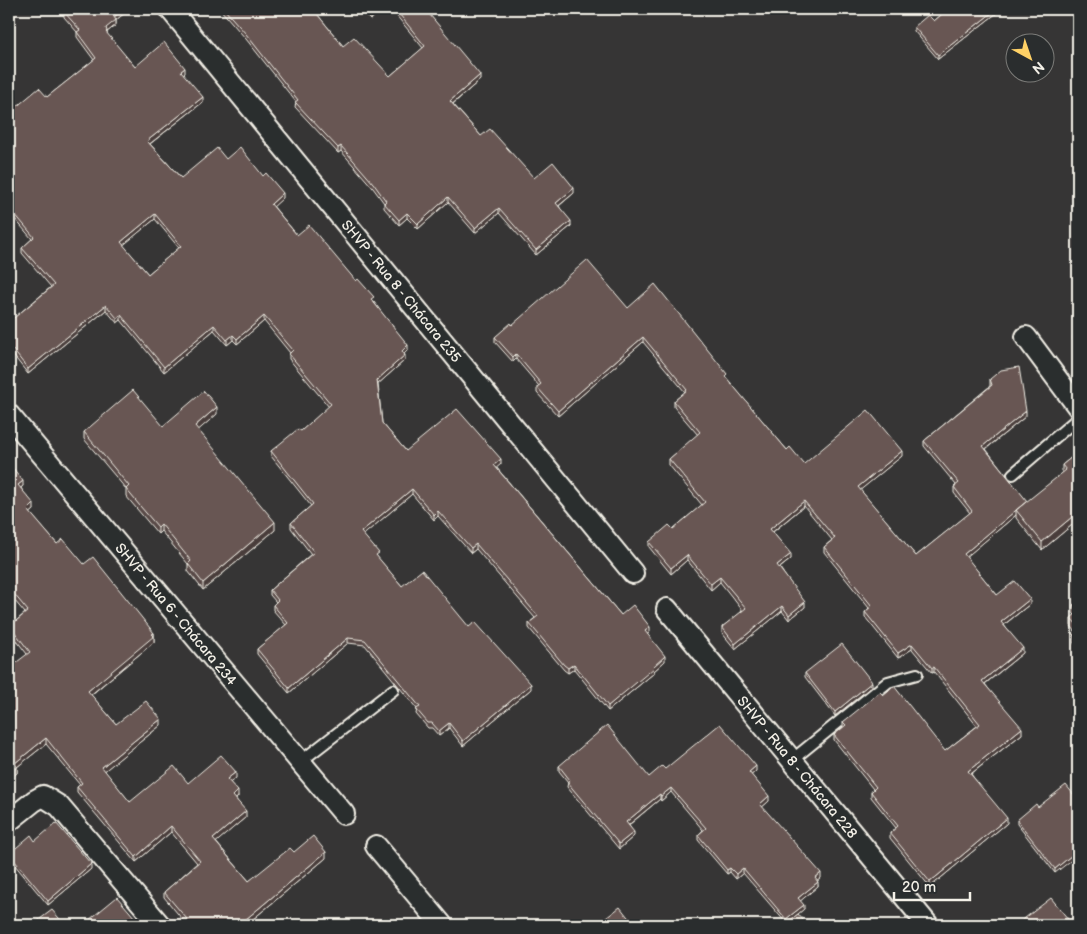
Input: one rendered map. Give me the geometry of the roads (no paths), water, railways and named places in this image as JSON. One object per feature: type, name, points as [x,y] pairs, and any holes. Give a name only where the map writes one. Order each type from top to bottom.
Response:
[{"type":"street","name":"SHVP - Rua 8 - Chácara 235","points":[[170,9],[633,572]]},
{"type":"street","points":[[1026,337],[1078,407]]},
{"type":"street","name":"SHVP - Rua 6 - Chácara 234","points":[[9,415],[344,814]]},
{"type":"street","name":"SHVP - Rua 8 - Chácara 228","points":[[667,609],[928,925]]},
{"type":"street","points":[[9,821],[34,800],[43,796],[51,800],[59,806],[160,925]]},
{"type":"street","points":[[376,846],[442,925]]},
{"type":"lane","points":[[1014,474],[1078,418]]},
{"type":"lane","points":[[792,760],[888,682],[916,674]]},
{"type":"lane","points":[[300,762],[393,690]]}]
